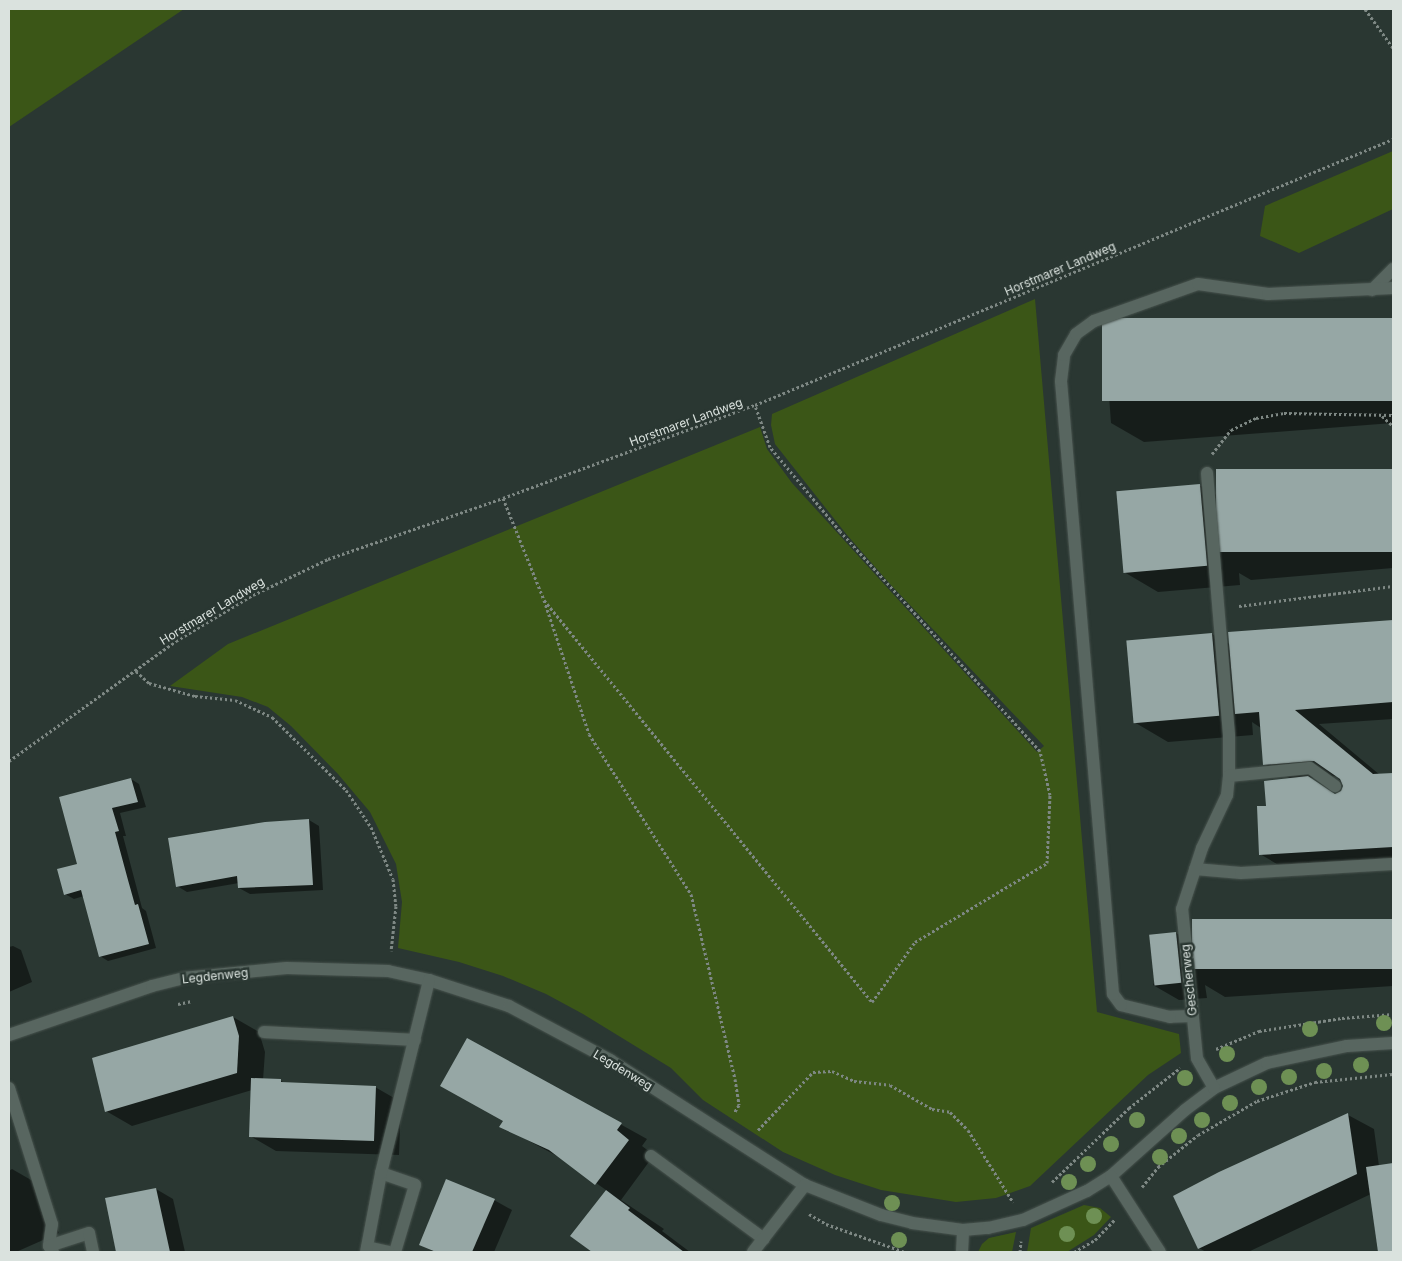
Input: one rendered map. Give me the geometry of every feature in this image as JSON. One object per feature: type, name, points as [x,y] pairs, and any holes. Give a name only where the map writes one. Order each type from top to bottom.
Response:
[{"type":"street","points":[[1372,290],[1393,269]]},
{"type":"street","points":[[1193,1016],[1170,1017],[1121,1005],[1113,994],[1061,381],[1064,355],[1076,334],[1094,321],[1198,284],[1268,294],[1393,288]]},
{"type":"street","name":"Gescherweg","points":[[1207,473],[1229,735],[1229,776],[1227,795],[1202,848],[1182,909],[1197,1058],[1214,1088]]},
{"type":"street","points":[[1229,776],[1310,768],[1335,786]]},
{"type":"street","points":[[1195,869],[1241,872],[1393,864]]},
{"type":"street","name":"Legdenweg","points":[[9,1035],[35,1024],[152,986],[183,978],[287,968],[388,972],[429,980],[509,1006],[610,1060],[805,1185],[880,1215],[912,1223],[963,1230],[988,1228],[1023,1220]]},
{"type":"street","points":[[388,1252],[366,1250],[381,1173],[429,980]]},
{"type":"street","points":[[264,1032],[415,1040]]},
{"type":"street","points":[[1023,1220],[1087,1191],[1111,1176],[1185,1110],[1214,1088],[1267,1063],[1347,1046],[1393,1043]]},
{"type":"street","points":[[9,1088],[12,1113],[52,1224],[51,1249],[89,1233],[93,1252]]},
{"type":"street","points":[[651,1156],[764,1239]]},
{"type":"street","points":[[381,1173],[415,1185],[395,1252]]},
{"type":"street","points":[[1111,1176],[1160,1252]]},
{"type":"street","points":[[753,1252],[805,1185]]},
{"type":"street","points":[[962,1252],[963,1230]]},
{"type":"path","points":[[1365,9],[1393,48]]},
{"type":"path","name":"Horstmarer Landweg","points":[[9,761],[176,641],[252,595],[328,559],[503,498],[756,405],[1393,139]]},
{"type":"path","points":[[544,600],[872,1002],[914,942],[1047,863],[1050,795],[1040,751],[840,531],[770,446],[756,405]]},
{"type":"path","points":[[1207,473],[1213,450],[1231,430],[1256,418],[1284,413],[1393,416]]},
{"type":"path","points":[[1382,416],[1393,426]]},
{"type":"path","points":[[503,498],[544,600],[589,734],[691,894],[735,1079],[739,1105],[722,1132]]},
{"type":"path","points":[[1218,608],[1393,586]]},
{"type":"path","points":[[136,671],[149,683],[194,696],[235,700],[272,717],[346,790],[371,827],[393,879],[396,906],[388,972]]},
{"type":"path","points":[[172,1005],[199,1000]]},
{"type":"path","points":[[745,1147],[761,1126],[814,1072],[832,1071],[854,1081],[890,1085],[932,1110],[950,1112],[968,1130],[1023,1220]]},
{"type":"path","points":[[1074,1252],[1095,1240],[1130,1205],[1158,1167],[1198,1135],[1257,1101],[1315,1082],[1393,1074]]},
{"type":"path","points":[[792,1203],[826,1224],[905,1252]]},
{"type":"green space","points":[[9,9],[184,9],[9,127]]},
{"type":"green space","points":[[1393,151],[1393,209],[1299,253],[1260,236],[1265,206]]},
{"type":"green space","points":[[1035,299],[1097,1012],[1179,1034],[1181,1053],[1148,1075],[1030,1186],[996,1198],[956,1202],[881,1190],[835,1175],[783,1152],[703,1100],[671,1068],[583,1014],[546,994],[503,976],[459,962],[398,948],[402,902],[396,864],[370,812],[338,774],[291,726],[268,707],[242,697],[170,686],[228,644],[760,427],[767,449],[792,483],[1037,752],[1044,746],[890,584],[847,535],[775,444],[771,425],[772,414]]},
{"type":"green space","points":[[1084,1205],[1100,1208],[1111,1217],[1094,1235],[1067,1252],[1027,1252],[1031,1228]]},
{"type":"green space","points":[[1016,1232],[1012,1252],[978,1252],[982,1244],[989,1238]]},
{"type":"building","points":[[1102,318],[1393,318],[1393,401],[1102,401]]},
{"type":"building","points":[[1216,469],[1393,469],[1393,552],[1216,552]]},
{"type":"building","points":[[1200,484],[1207,566],[1123,573],[1116,491]]},
{"type":"building","points":[[1393,620],[1393,702],[1295,710],[1373,774],[1393,773],[1393,847],[1259,855],[1257,806],[1266,806],[1264,781],[1308,776],[1335,794],[1341,791],[1343,786],[1340,779],[1314,761],[1263,765],[1259,712],[1235,714],[1228,632]]},
{"type":"building","points":[[1212,633],[1219,716],[1134,723],[1126,640]]},
{"type":"building","points":[[131,778],[138,802],[112,808],[119,831],[115,832],[128,880],[135,905],[138,904],[149,944],[99,957],[81,890],[64,895],[57,869],[77,864],[59,797]]},
{"type":"building","points":[[309,819],[313,885],[238,888],[237,876],[176,887],[168,838],[265,822]]},
{"type":"building","points":[[1192,919],[1393,919],[1393,969],[1192,969]]},
{"type":"building","points":[[1176,932],[1181,983],[1154,986],[1149,935]]},
{"type":"building","points":[[233,1016],[239,1036],[237,1073],[105,1112],[92,1058]]},
{"type":"building","points":[[467,1038],[622,1123],[617,1130],[629,1140],[595,1185],[549,1150],[499,1127],[503,1121],[440,1086]]},
{"type":"building","points":[[251,1078],[281,1079],[281,1082],[376,1086],[374,1141],[249,1137]]},
{"type":"building","points":[[1348,1113],[1357,1174],[1198,1249],[1173,1196],[1219,1172]]},
{"type":"building","points":[[1393,1163],[1393,1252],[1378,1252],[1366,1167]]},
{"type":"building","points":[[446,1179],[495,1199],[472,1252],[436,1252],[419,1245]]},
{"type":"building","points":[[156,1188],[170,1252],[116,1252],[105,1198]]},
{"type":"building","points":[[606,1190],[630,1208],[628,1210],[684,1252],[592,1252],[570,1236]]}]
